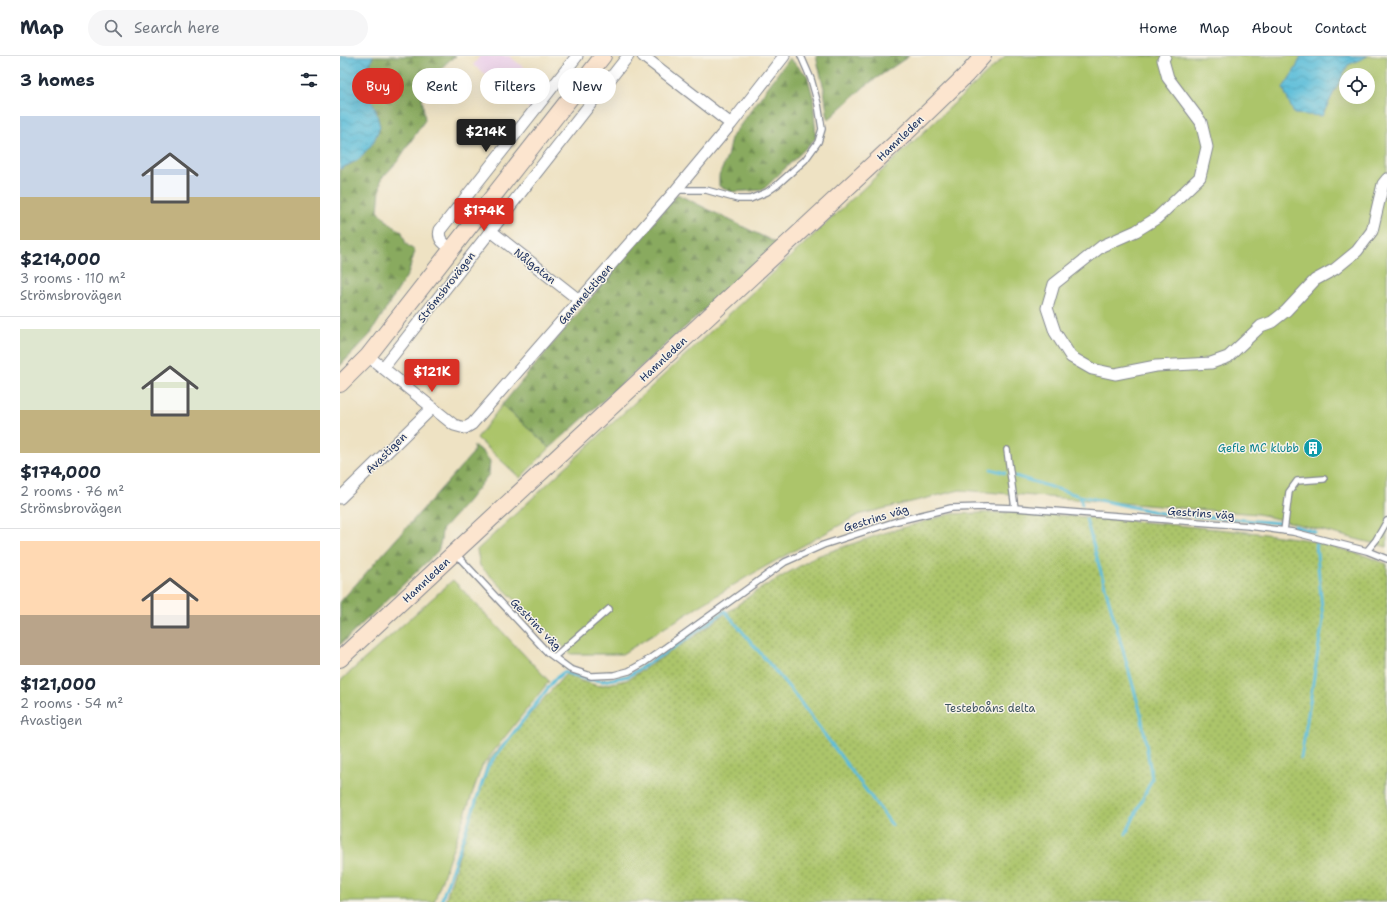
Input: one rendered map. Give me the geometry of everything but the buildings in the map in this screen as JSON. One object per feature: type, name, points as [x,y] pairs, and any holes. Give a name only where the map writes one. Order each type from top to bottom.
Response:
[{"type":"main road","name":"Strömsbrovägen","points":[[340,384],[368,356],[603,56]]},
{"type":"main road","name":"Hamnleden","points":[[340,659],[897,142],[967,74],[983,56]]},
{"type":"street","name":"Strömsbrovägen","points":[[452,249],[440,239],[440,230],[578,56]]},
{"type":"street","name":"Strömsbrovägen","points":[[383,368],[628,56]]},
{"type":"street","points":[[643,56],[731,124]]},
{"type":"street","name":"Gammelstigen","points":[[432,408],[454,425],[465,428],[478,418],[676,190],[731,124],[784,56]]},
{"type":"street","points":[[1164,56],[1163,60],[1168,78],[1201,122],[1207,147],[1200,177],[1157,218],[1136,231],[1102,246],[1054,284],[1047,308],[1055,332],[1071,358],[1092,369],[1115,374],[1156,366],[1211,363],[1228,357],[1261,326],[1272,322],[1286,311],[1315,280],[1335,269],[1358,251],[1372,231],[1383,184],[1387,179]]},
{"type":"street","name":"Nålgatan","points":[[491,231],[579,300]]},
{"type":"street","points":[[368,356],[432,408]]},
{"type":"street","name":"Avastigen","points":[[340,498],[432,408]]},
{"type":"lane","points":[[676,190],[711,191],[738,199],[750,199],[772,189],[805,160],[818,142],[822,129],[818,104],[811,79],[801,56]]},
{"type":"lane","points":[[1007,450],[1015,508]]},
{"type":"lane","points":[[1284,531],[1289,492],[1297,481],[1324,479]]},
{"type":"lane","name":"Gestrins väg","points":[[455,553],[547,652],[570,669],[591,676],[614,675],[629,671],[645,662],[785,562],[823,545],[897,521],[951,508],[1015,508],[1249,526],[1293,532],[1367,551],[1387,559]]},
{"type":"lane","points":[[1367,551],[1376,540],[1387,521]]},
{"type":"lane","points":[[554,657],[609,609]]},
{"type":"shaded area","points":[[480,56],[509,56],[525,68],[480,68],[480,70],[473,65]]},
{"type":"shaded area","points":[[524,104],[534,104],[530,109]]},
{"type":"green space","points":[[373,56],[456,56],[442,68],[412,68],[412,104],[423,104],[425,120],[397,162],[381,179],[378,211],[389,223],[402,232],[406,244],[415,251],[408,274],[369,336],[340,366],[340,169],[358,160],[376,111],[373,104],[404,104],[404,68],[368,68]]},
{"type":"green space","points":[[816,56],[909,56],[865,86],[828,120],[824,89]]},
{"type":"green space","points":[[1005,56],[1387,56],[1387,547],[1258,514],[960,490],[858,515],[745,578],[622,654],[571,654],[480,566],[477,550]]},
{"type":"green space","points":[[789,58],[807,75],[813,97],[816,138],[763,190],[731,192],[719,186],[719,176],[727,157],[731,138]]},
{"type":"green space","points":[[677,194],[778,244],[550,448],[502,405]]},
{"type":"green space","points":[[502,405],[550,448],[520,478],[477,438]]},
{"type":"green space","points":[[474,446],[482,451],[490,461],[489,474],[468,501],[442,530],[438,551],[340,645],[340,602],[473,453]]},
{"type":"green space","name":"Testeboåns delta","points":[[1009,512],[1104,518],[1257,533],[1309,540],[1366,556],[1387,564],[1387,902],[445,902],[488,761],[566,674],[581,681],[599,686],[627,680],[695,636],[755,592],[817,556],[881,534],[950,514]]},
{"type":"green space","points":[[453,580],[549,681],[482,766],[434,902],[340,902],[340,681]]},
{"type":"water","points":[[340,56],[373,56],[369,68],[352,68],[352,104],[373,104],[380,127],[373,143],[358,160],[340,169]]},
{"type":"water","points":[[1301,56],[1368,56],[1348,65],[1346,68],[1339,68],[1339,83],[1322,116],[1294,114],[1283,88],[1296,68]]},
{"type":"waterway","points":[[991,469],[1005,473]]},
{"type":"waterway","points":[[1015,476],[1080,496],[1161,513],[1280,523]]},
{"type":"waterway","points":[[1080,496],[1082,505]]},
{"type":"waterway","points":[[1086,519],[1141,714],[1152,779],[1126,834]]},
{"type":"waterway","points":[[1293,526],[1315,532]]},
{"type":"waterway","points":[[1301,758],[1323,620],[1316,543]]},
{"type":"waterway","points":[[441,902],[488,766],[555,679],[564,672],[586,679],[603,681],[628,676],[679,644],[725,611],[792,691],[892,825]]},
{"type":"place","name":"Gefle MC klubb","points":[[1313,448]]}]
